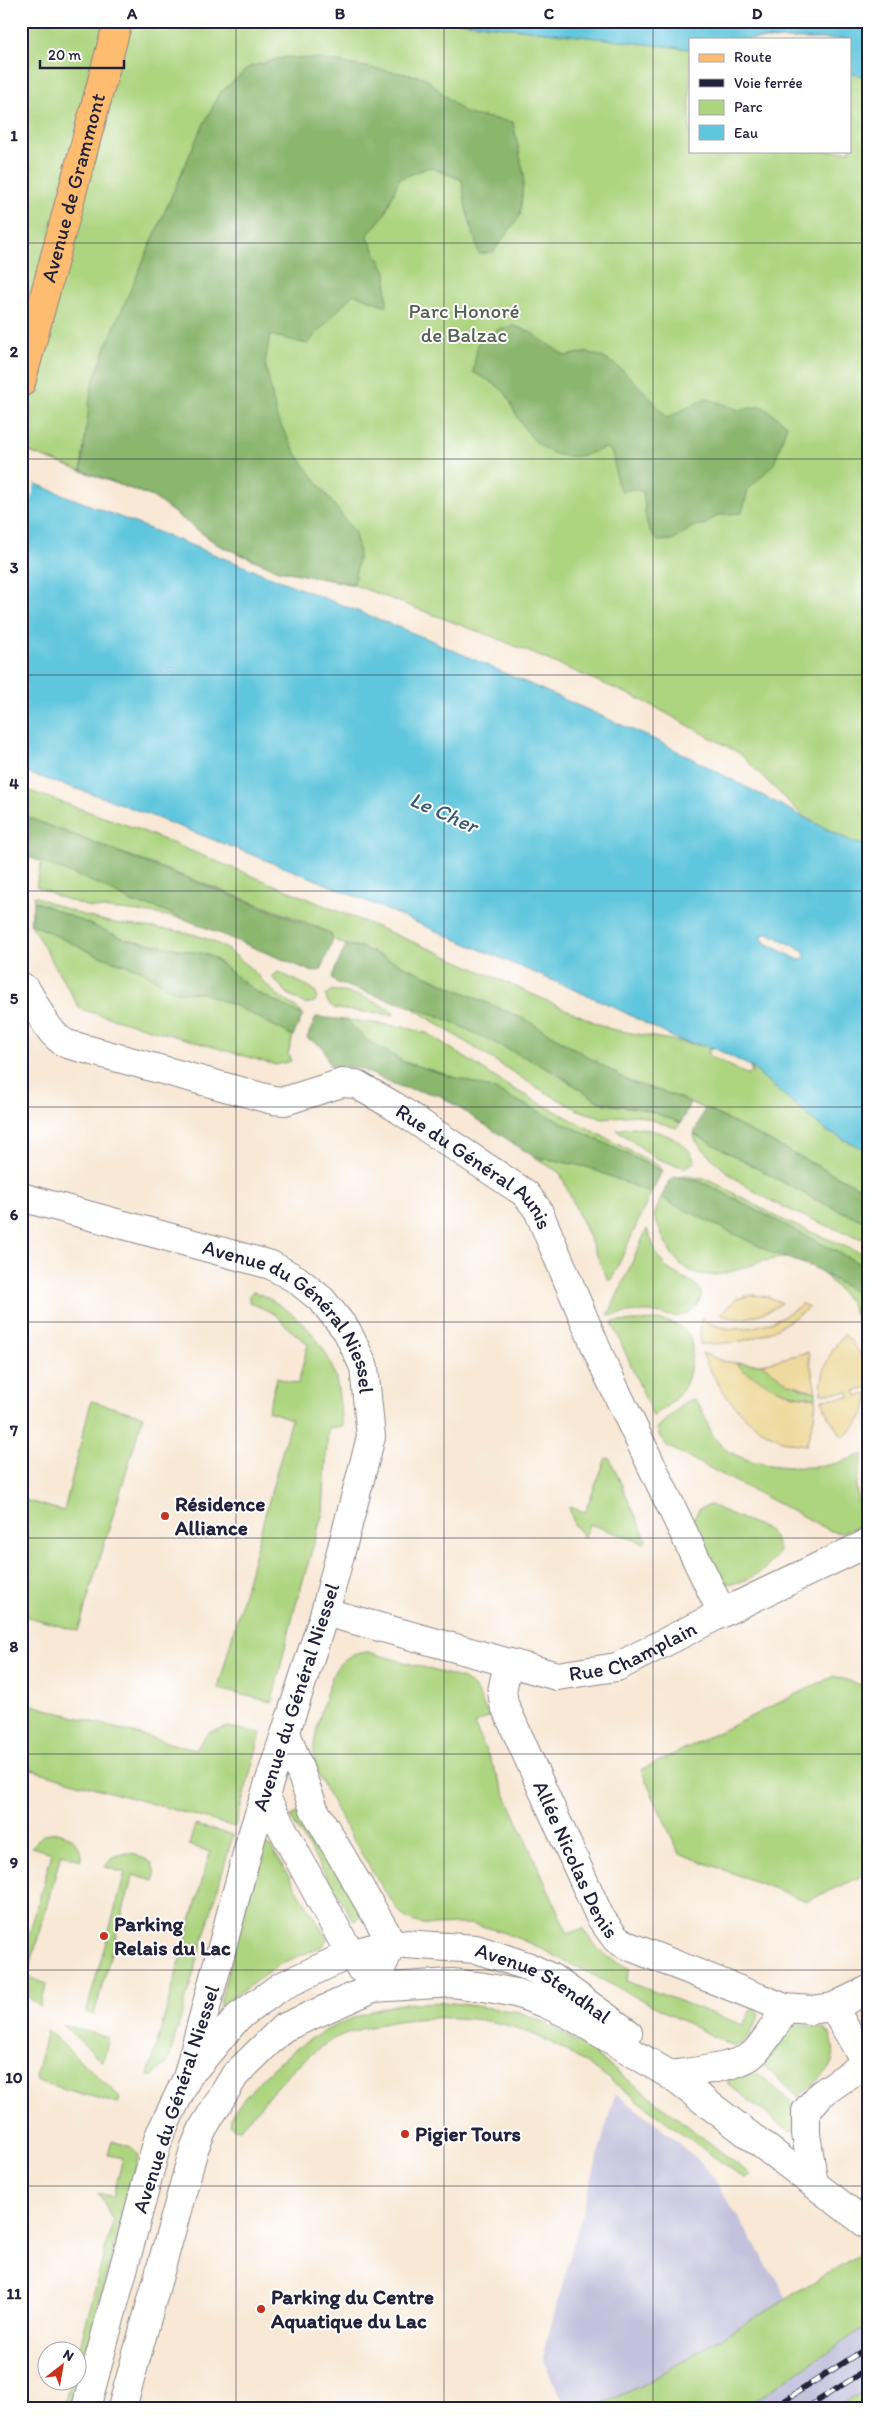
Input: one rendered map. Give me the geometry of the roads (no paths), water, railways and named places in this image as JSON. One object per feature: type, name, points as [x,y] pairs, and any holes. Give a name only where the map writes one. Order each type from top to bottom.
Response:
[{"type":"main road","name":"Avenue de Grammont","points":[[21,383],[118,21]]},
{"type":"street","name":"Rue du Général Aunis","points":[[21,986],[27,991],[52,1033],[58,1040],[67,1044],[273,1100],[285,1100],[342,1083],[356,1084],[394,1106],[526,1194],[538,1210],[603,1364],[722,1613]]},
{"type":"street","name":"Avenue du Général Niessel","points":[[21,1197],[271,1265],[296,1279],[322,1300],[347,1331],[364,1367],[371,1437],[326,1612],[287,1735],[265,1796],[187,2078],[159,2136],[86,2408]]},
{"type":"street","name":"Rue Champlain","points":[[326,1612],[508,1664],[557,1676],[617,1667],[722,1613],[868,1543]]},
{"type":"street","name":"Allée Nicolas Denis","points":[[508,1664],[502,1691],[504,1704],[596,1908],[608,1930],[616,1939],[633,1949],[785,2008],[811,2010],[833,2007],[868,1990]]},
{"type":"street","points":[[287,1735],[314,1809],[392,1943],[374,1988]]},
{"type":"street","points":[[265,1796],[350,1954],[374,1988]]},
{"type":"street","name":"Avenue Stendhal","points":[[187,2078],[238,2017],[280,1987],[350,1954],[392,1943],[476,1950],[527,1966],[552,1978],[594,2006],[639,2041],[670,2075]]},
{"type":"street","name":"Avenue Stendhal","points":[[235,2075],[283,2028],[374,1988],[452,1983],[516,1993],[570,2015],[670,2075],[868,2225]]},
{"type":"street","points":[[814,2184],[806,2134],[806,2110],[821,2094],[866,2063],[833,2007]]},
{"type":"street","points":[[670,2075],[718,2067],[750,2057],[776,2024],[785,2008]]},
{"type":"street","name":"Avenue du Général Niessel","points":[[122,2408],[194,2149],[203,2128],[235,2075]]},
{"type":"water","points":[[452,21],[868,21],[868,77],[852,73],[852,38],[689,38],[689,49]]},
{"type":"water","name":"Le Cher","points":[[21,478],[428,639],[660,742],[836,834],[855,843],[868,846],[868,1151],[826,1131],[750,1066],[714,1048],[678,1040],[610,1005],[312,878],[108,799],[21,771]],"holes":[[[768,933],[804,951],[805,958],[799,960],[764,942],[761,936]]]},
{"type":"railway","points":[[773,2408],[868,2347]]},
{"type":"railway","points":[[806,2408],[868,2369]]},
{"type":"place","name":"Résidence Alliance","points":[[165,1516]]},
{"type":"place","name":"Parking Relais du Lac","points":[[104,1936]]},
{"type":"place","name":"Pigier Tours","points":[[405,2134]]},
{"type":"place","name":"Parking du Centre Aquatique du Lac","points":[[261,2309]]},
{"type":"park label","name":"Parc Honoré de Balzac","points":[[464,323]]}]
